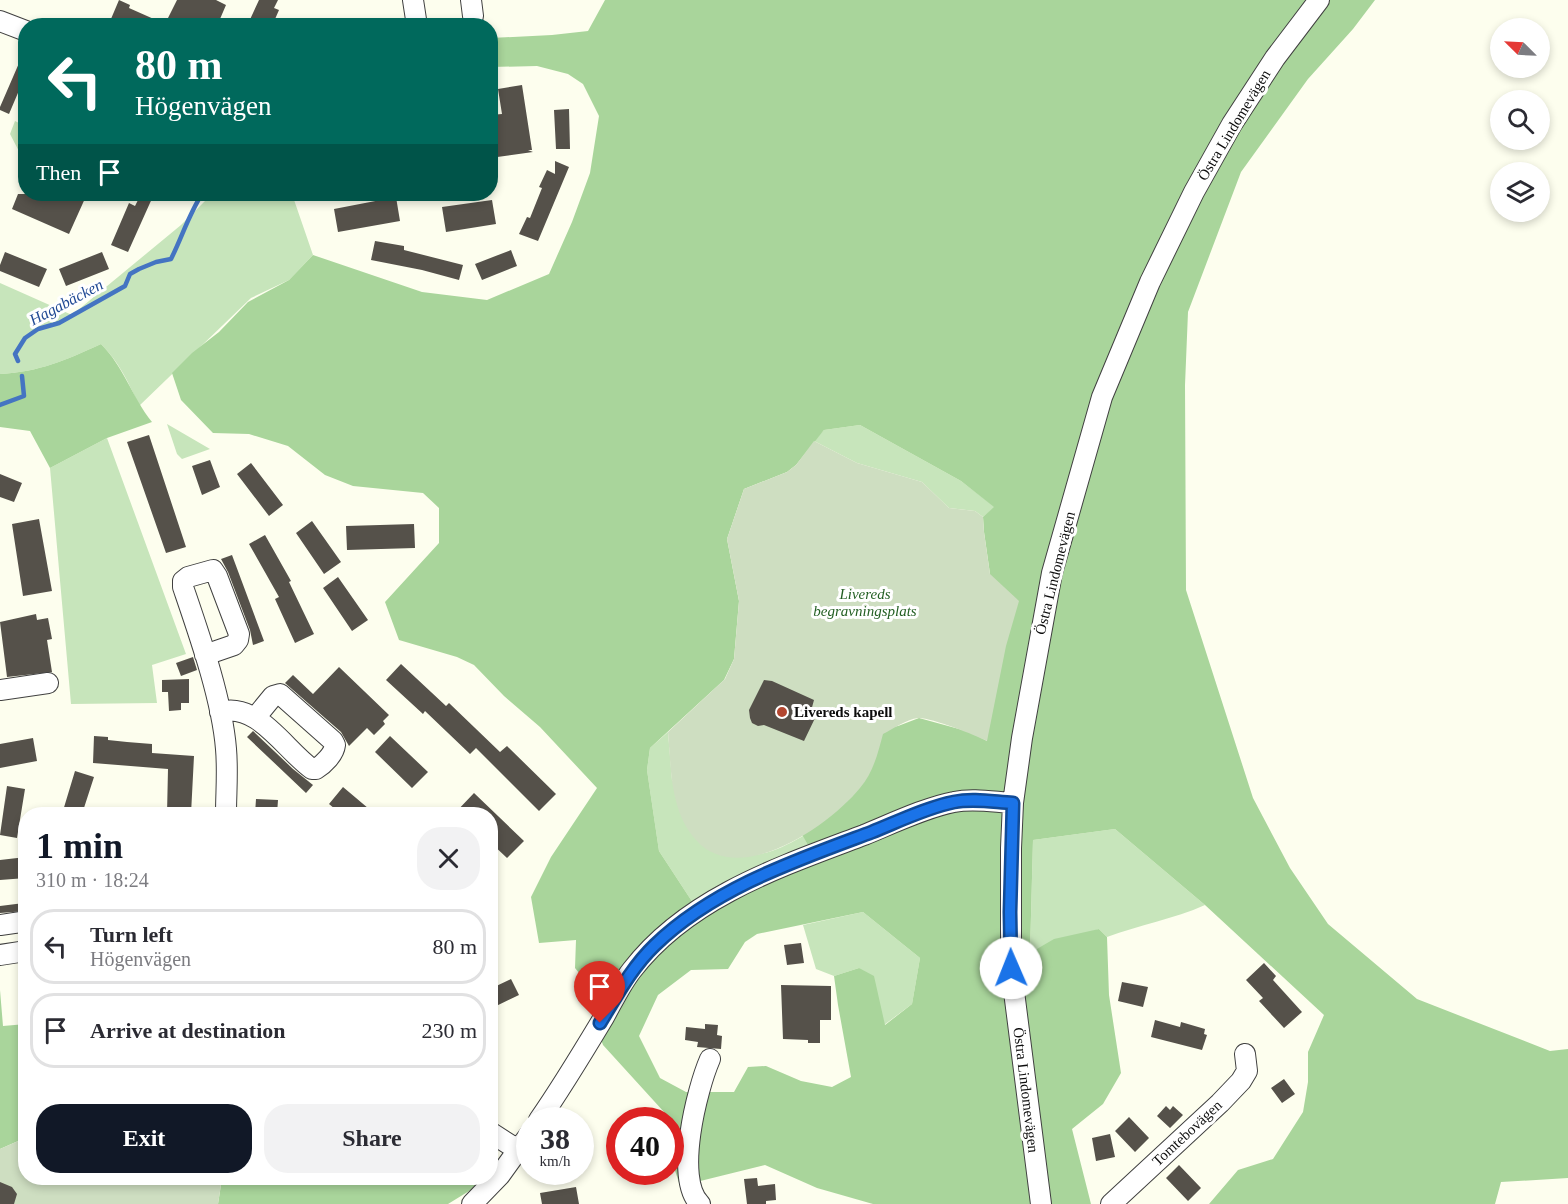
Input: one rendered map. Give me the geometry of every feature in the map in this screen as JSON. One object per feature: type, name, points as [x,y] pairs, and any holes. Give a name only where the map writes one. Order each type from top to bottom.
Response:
[{"type":"street","points":[[413,0],[416,18]]},
{"type":"street","name":"Östra Lindomevägen","points":[[1041,1204],[1011,968],[1010,912],[1013,803],[1034,665],[1052,573],[1102,397],[1150,282],[1194,192],[1232,124],[1275,58],[1319,0]]},
{"type":"street","points":[[0,21],[18,28]]},
{"type":"street","points":[[205,655],[220,712],[226,749],[226,807]]},
{"type":"street","points":[[0,690],[48,683]]},
{"type":"street","points":[[220,712],[242,711],[255,718]]},
{"type":"street","points":[[547,1107],[632,970],[655,945],[692,916],[736,888],[806,857],[906,818],[954,802],[1013,803]]},
{"type":"street","points":[[0,925],[18,922]]},
{"type":"street","points":[[0,955],[18,952]]},
{"type":"street","name":"Tomtebovägen","points":[[1111,1204],[1241,1081],[1246,1071],[1245,1054]]},
{"type":"street","points":[[700,1204],[692,1195],[688,1160],[696,1097],[710,1059]]},
{"type":"street","points":[[498,1137],[516,1149]]},
{"type":"street","points":[[498,1177],[516,1153]]},
{"type":"street","points":[[472,1204],[490,1185]]},
{"type":"green space","points":[[605,0],[1375,0],[1353,29],[1308,79],[1241,172],[1188,312],[1185,385],[1186,590],[1253,798],[1290,868],[1328,924],[1417,999],[1550,1051],[1568,1049],[1568,1178],[1501,1182],[1495,1204],[1209,1204],[1238,1170],[1273,1159],[1303,1112],[1308,1082],[1308,1052],[1324,1015],[1205,905],[1115,829],[1033,840],[1030,953],[1054,939],[1099,929],[1107,937],[1109,995],[1121,1073],[1103,1104],[1072,1129],[1091,1204],[873,1204],[817,1188],[765,1165],[680,1186],[684,1185],[684,1107],[659,1107],[603,1045],[590,1008],[594,991],[575,968],[576,940],[539,943],[531,897],[551,857],[597,788],[540,727],[504,696],[474,665],[457,657],[399,640],[385,602],[439,543],[439,508],[423,493],[353,486],[325,475],[288,446],[249,434],[213,433],[181,400],[172,373],[192,353],[219,332],[248,302],[289,280],[313,255],[422,292],[487,300],[549,274],[590,173],[599,116],[583,84],[568,74],[537,66],[498,67],[498,38],[588,31]],"holes":[[[860,425],[961,481],[994,507],[983,517],[990,574],[987,741],[970,732],[919,718],[898,726],[710,760],[790,813],[815,858],[695,906],[659,851],[647,770],[650,748],[724,680],[734,659],[739,601],[727,539],[744,489],[787,472],[796,465],[824,430]],[[863,912],[920,958],[912,1004],[885,1025],[874,976],[859,968],[834,976],[851,1077],[832,1087],[801,1081],[766,1066],[748,1067],[734,1092],[686,1092],[660,1078],[639,1036],[658,995],[691,970],[728,969],[745,942],[757,934]]]},
{"type":"green space","points":[[15,121],[18,122],[18,149],[10,134]]},
{"type":"green space","points":[[205,201],[294,201],[313,255],[289,280],[251,298],[139,406],[123,373],[101,344],[52,364],[27,371],[0,374],[0,283],[72,315],[181,225]]},
{"type":"green space","points":[[101,344],[116,362],[152,422],[107,438],[50,468],[30,431],[0,427],[0,374],[27,371],[52,364]]},
{"type":"green space","points":[[167,424],[210,449],[182,459],[177,454]]},
{"type":"green space","points":[[860,425],[961,481],[995,507],[983,517],[975,511],[949,508],[922,482],[857,463],[814,441],[824,430]]},
{"type":"green space","points":[[107,438],[186,654],[152,665],[157,703],[71,704],[50,468]]},
{"type":"green space","name":"Livereds begravningsplats","points":[[814,441],[857,463],[922,482],[949,508],[975,511],[983,517],[990,574],[1019,601],[1006,646],[987,741],[932,720],[918,718],[909,720],[883,734],[865,782],[846,803],[807,833],[760,855],[736,858],[715,854],[697,841],[688,830],[682,817],[671,775],[668,732],[725,679],[734,659],[739,601],[727,539],[744,489],[787,472],[796,465]]},
{"type":"green space","points":[[668,732],[672,780],[728,856],[749,856],[767,852],[803,836],[811,851],[695,906],[659,851],[647,770],[650,748]]},
{"type":"green space","points":[[1115,829],[1205,905],[1107,937],[1099,929],[1030,954],[1033,840]]},
{"type":"green space","points":[[863,912],[920,958],[912,1004],[884,1025],[859,968],[834,976],[816,969],[803,925]]},
{"type":"green space","points":[[0,990],[3,1026],[18,1025],[18,1141],[0,1149]]},
{"type":"green space","points":[[18,1141],[18,1185],[221,1185],[218,1204],[0,1204],[0,1149]]},
{"type":"green space","points":[[221,1185],[478,1185],[448,1204],[218,1204]]},
{"type":"building","points":[[119,0],[130,5],[129,8],[152,18],[111,18]]},
{"type":"building","points":[[177,0],[216,0],[226,5],[220,18],[168,18]]},
{"type":"building","points":[[259,0],[278,0],[274,8],[279,10],[276,18],[251,18]]},
{"type":"building","points":[[18,65],[18,93],[9,114],[0,110]]},
{"type":"building","points":[[522,85],[532,150],[528,150],[533,152],[498,157],[498,114],[502,114],[498,89]]},
{"type":"building","points":[[569,109],[570,149],[556,149],[554,110]]},
{"type":"building","points":[[555,161],[569,167],[538,241],[519,234],[527,217],[530,218],[542,188],[539,187],[547,170],[555,174]]},
{"type":"building","points":[[18,194],[18,201],[84,201],[69,234],[12,209]]},
{"type":"building","points":[[138,201],[151,201],[128,252],[111,245],[129,203],[135,206]]},
{"type":"building","points":[[375,201],[397,201],[400,221],[338,232],[334,209]]},
{"type":"building","points":[[492,201],[496,224],[446,232],[442,207]]},
{"type":"building","points":[[375,241],[404,246],[404,250],[463,265],[459,280],[371,260]]},
{"type":"building","points":[[511,250],[517,266],[482,280],[475,264]]},
{"type":"building","points":[[5,252],[47,269],[39,287],[0,271]]},
{"type":"building","points":[[102,252],[109,269],[66,286],[59,269]]},
{"type":"building","points":[[149,435],[186,547],[166,553],[127,442]]},
{"type":"building","points":[[210,460],[220,487],[202,495],[192,466]]},
{"type":"building","points":[[251,463],[283,505],[269,516],[237,474]]},
{"type":"building","points":[[0,474],[22,483],[14,502],[0,497]]},
{"type":"building","points":[[39,519],[52,591],[23,596],[12,524]]},
{"type":"building","points":[[312,521],[341,562],[324,574],[296,533]]},
{"type":"building","points":[[414,524],[415,548],[347,550],[346,526]]},
{"type":"building","points":[[265,535],[291,581],[289,582],[314,634],[295,643],[275,599],[279,597],[249,544]]},
{"type":"building","points":[[232,555],[264,641],[253,645],[250,630],[221,559]]},
{"type":"building","points":[[338,577],[368,620],[352,631],[323,588]]},
{"type":"building","points":[[36,614],[37,620],[48,618],[52,639],[47,640],[52,672],[7,677],[0,622]]},
{"type":"building","points":[[193,657],[197,670],[181,676],[176,663]]},
{"type":"building","points":[[401,664],[446,706],[449,703],[500,752],[507,746],[556,794],[539,811],[476,748],[470,754],[425,711],[423,714],[386,680]]},
{"type":"building","points":[[339,667],[389,715],[383,721],[385,724],[374,735],[367,728],[349,746],[341,732],[285,683],[293,675],[313,694]]},
{"type":"building","points":[[189,679],[189,703],[181,703],[181,710],[169,711],[168,692],[162,692],[162,680]]},
{"type":"building","name":"Livereds kapell","points":[[764,680],[772,681],[814,700],[811,711],[817,714],[804,741],[764,725],[758,726],[752,723],[749,710]]},
{"type":"building","points":[[253,731],[313,785],[306,793],[247,737]]},
{"type":"building","points":[[94,736],[108,737],[108,740],[152,744],[152,753],[194,756],[191,807],[167,807],[168,769],[93,763]]},
{"type":"building","points":[[390,736],[428,772],[412,788],[375,752]]},
{"type":"building","points":[[33,738],[37,761],[0,768],[0,744]]},
{"type":"building","points":[[75,771],[94,777],[84,807],[64,807]]},
{"type":"building","points":[[7,786],[25,789],[22,807],[18,807],[17,838],[0,835]]},
{"type":"building","points":[[343,787],[367,807],[333,807],[329,804]]},
{"type":"building","points":[[474,793],[489,807],[461,807]]},
{"type":"building","points":[[256,799],[278,800],[278,807],[255,807]]},
{"type":"building","points":[[498,816],[524,841],[507,858],[498,850]]},
{"type":"building","points":[[18,858],[18,879],[0,880],[0,860]]},
{"type":"building","points":[[18,904],[18,912],[0,913],[0,906]]},
{"type":"building","points":[[801,943],[804,963],[787,965],[784,945]]},
{"type":"building","points":[[1264,963],[1276,976],[1273,980],[1302,1012],[1284,1028],[1259,1001],[1263,998],[1246,980]]},
{"type":"building","points":[[511,979],[519,995],[498,1005],[498,985]]},
{"type":"building","points":[[1122,982],[1148,987],[1143,1007],[1118,1001]]},
{"type":"building","points":[[781,985],[831,986],[831,1020],[820,1020],[820,1043],[783,1039]]},
{"type":"building","points":[[1155,1020],[1180,1027],[1181,1022],[1205,1029],[1204,1034],[1207,1035],[1202,1050],[1151,1037]]},
{"type":"building","points":[[705,1024],[718,1025],[717,1035],[722,1036],[721,1049],[697,1047],[698,1042],[685,1040],[686,1027],[705,1029]]},
{"type":"building","points":[[1284,1079],[1295,1094],[1282,1103],[1271,1088]]},
{"type":"building","points":[[1166,1106],[1170,1110],[1173,1106],[1183,1115],[1170,1128],[1157,1116]]},
{"type":"building","points":[[1129,1117],[1149,1138],[1135,1152],[1115,1131]]},
{"type":"building","points":[[1110,1134],[1115,1157],[1096,1161],[1092,1138]]},
{"type":"building","points":[[1179,1165],[1201,1188],[1188,1201],[1166,1178]]},
{"type":"building","points":[[757,1178],[758,1186],[775,1184],[776,1200],[766,1201],[766,1204],[747,1204],[744,1179]]},
{"type":"building","points":[[0,1182],[12,1187],[17,1194],[14,1204],[0,1204]]},
{"type":"building","points":[[576,1187],[579,1204],[542,1204],[540,1193]]},
{"type":"waterway","name":"Hagabäcken","points":[[18,361],[15,354],[25,338],[38,329],[59,323],[125,286],[130,274],[139,269],[171,259],[198,201]]},
{"type":"waterway","name":"Hagabäcken","points":[[0,405],[24,396],[22,376]]},
{"type":"place","name":"Livereds kapell","points":[[782,712]]},
{"type":"route","points":[[600,1023],[632,970],[655,945],[676,927],[723,896],[806,857],[954,802],[1013,803],[1011,968]]}]
